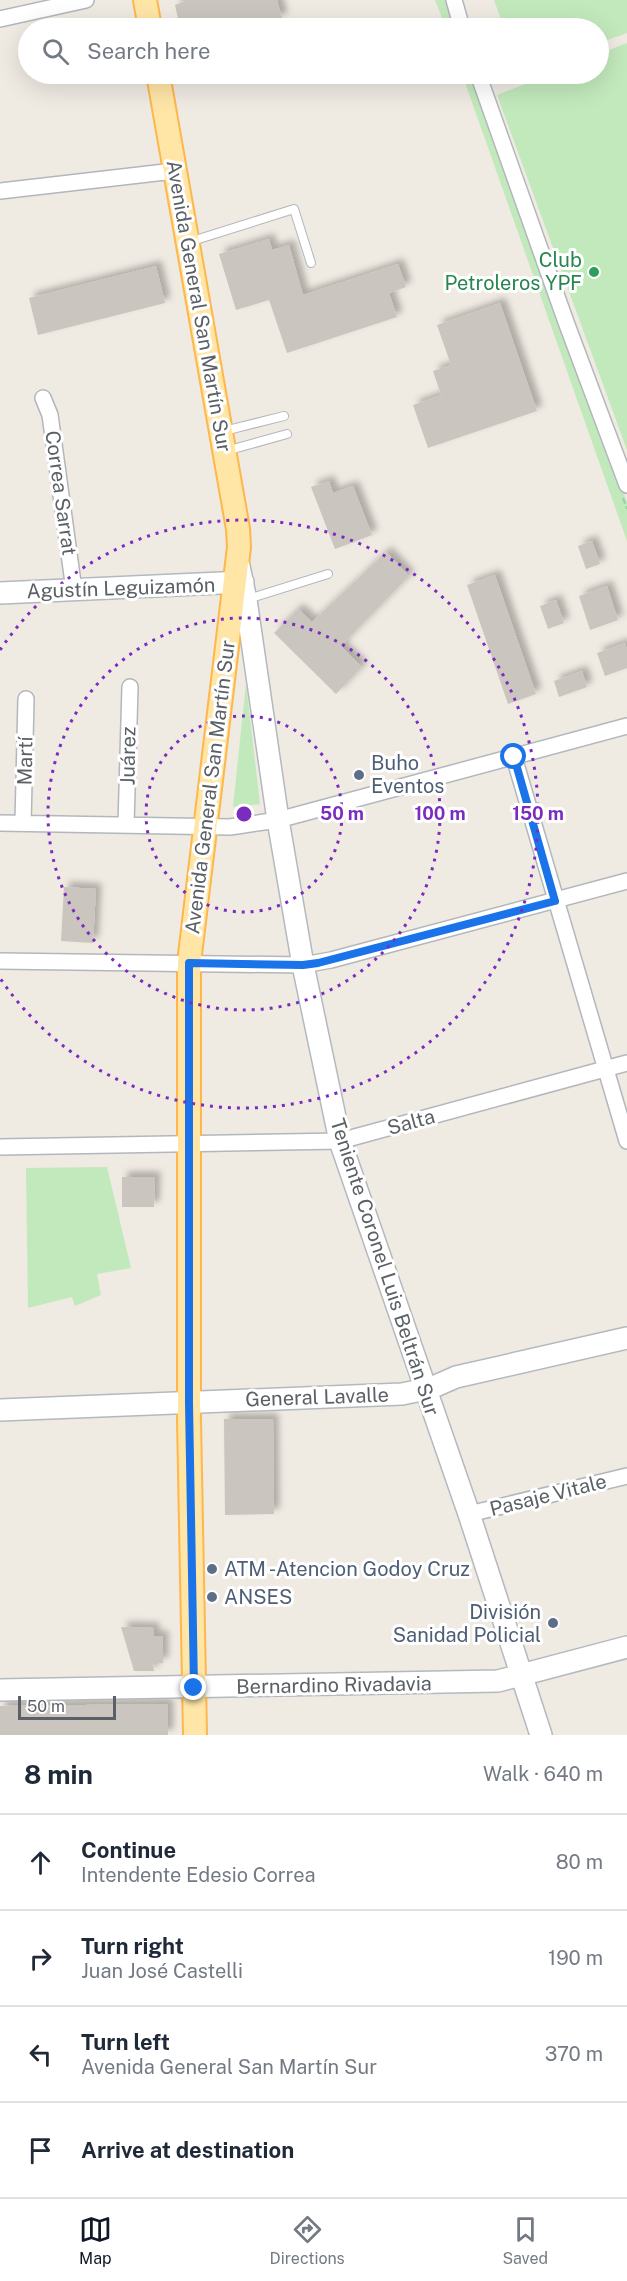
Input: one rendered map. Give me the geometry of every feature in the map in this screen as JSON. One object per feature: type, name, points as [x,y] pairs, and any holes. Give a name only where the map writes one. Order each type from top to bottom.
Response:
[{"type":"main road","points":[[145,0],[148,18]]},
{"type":"main road","name":"Avenida General San Martín Sur","points":[[160,84],[238,529],[241,582],[189,963],[189,1403],[195,1735]]},
{"type":"street","points":[[0,19],[86,0]]},
{"type":"street","points":[[454,0],[459,18]]},
{"type":"street","points":[[482,84],[627,485]]},
{"type":"street","points":[[0,191],[174,171]]},
{"type":"street","name":"Correa Sarrat","points":[[42,398],[50,415],[74,590]]},
{"type":"street","name":"Agustín Leguizamón","points":[[0,593],[241,582]]},
{"type":"street","name":"Teniente Coronel Luis Beltrán Sur","points":[[241,582],[303,965],[340,1141],[469,1514],[541,1735]]},
{"type":"street","name":"Juárez","points":[[126,825],[130,687]]},
{"type":"street","name":"Martí","points":[[23,823],[26,699]]},
{"type":"street","points":[[0,823],[230,827],[278,820],[627,726]]},
{"type":"street","points":[[514,757],[627,1141]]},
{"type":"street","points":[[0,960],[303,965],[331,960],[627,881]]},
{"type":"street","name":"Salta","points":[[0,1147],[340,1141],[627,1063]]},
{"type":"street","name":"General Lavalle","points":[[0,1410],[402,1394],[425,1390],[456,1377],[627,1338]]},
{"type":"street","name":"Pasaje Vitale","points":[[469,1514],[627,1476]]},
{"type":"street","name":"Bernardino Rivadavia","points":[[0,1690],[498,1681],[627,1647]]},
{"type":"lane","points":[[188,242],[294,209],[311,264]]},
{"type":"lane","points":[[223,442],[284,416]]},
{"type":"lane","points":[[223,442],[287,434]]},
{"type":"lane","points":[[241,582],[328,574]]},
{"type":"green space","points":[[435,0],[448,0],[453,18],[442,18]]},
{"type":"green space","points":[[494,0],[627,0],[627,33],[609,39],[609,18],[500,18]]},
{"type":"green space","name":"Club Petroleros YPF","points":[[627,43],[627,450],[497,95],[525,84],[609,84],[609,50]]},
{"type":"green space","points":[[466,84],[475,84],[627,502],[627,541]]},
{"type":"green space","points":[[246,683],[260,804],[233,807]]},
{"type":"green space","points":[[107,1167],[131,1268],[97,1274],[101,1295],[75,1306],[72,1297],[28,1308],[26,1168]]},
{"type":"building","points":[[188,0],[277,0],[282,18],[178,18],[175,5]]},
{"type":"building","points":[[269,239],[272,250],[289,245],[303,295],[398,264],[406,287],[389,293],[397,317],[287,353],[269,300],[236,310],[219,254]]},
{"type":"building","points":[[156,266],[165,303],[38,335],[29,298]]},
{"type":"building","points":[[500,303],[537,411],[428,448],[413,405],[441,395],[433,371],[451,365],[437,325]]},
{"type":"building","points":[[329,481],[333,493],[353,486],[372,535],[335,549],[311,487]]},
{"type":"building","points":[[592,541],[600,564],[586,569],[578,546]]},
{"type":"building","points":[[386,552],[409,576],[341,646],[362,667],[336,694],[274,633],[298,609],[312,622]]},
{"type":"building","points":[[495,575],[536,694],[508,704],[467,585]]},
{"type":"building","points":[[607,586],[618,620],[590,630],[579,596]]},
{"type":"building","points":[[556,600],[564,623],[548,629],[540,606]]},
{"type":"building","points":[[625,643],[627,668],[605,676],[597,653]]},
{"type":"building","points":[[582,671],[587,687],[559,697],[554,681]]},
{"type":"building","points":[[64,887],[96,889],[93,943],[61,941]]},
{"type":"building","points":[[122,1177],[155,1177],[154,1207],[122,1207]]},
{"type":"building","points":[[224,1419],[273,1419],[274,1514],[225,1515]]},
{"type":"building","points":[[121,1627],[154,1628],[154,1636],[163,1636],[163,1663],[153,1663],[154,1671],[134,1671]]},
{"type":"building","points":[[168,1704],[168,1735],[0,1735],[0,1706]]},
{"type":"place","name":"Club Petroleros YPF","points":[[594,272]]},
{"type":"place","name":"Buho Eventos","points":[[359,775]]},
{"type":"place","name":"ATM -Atencion Godoy Cruz","points":[[212,1569]]},
{"type":"place","name":"ANSES","points":[[212,1597]]},
{"type":"place","name":"División Sanidad Policial","points":[[553,1623]]},
{"type":"route","points":[[194,1688],[189,1403],[189,963],[303,965],[318,963],[555,901],[514,757]]}]
